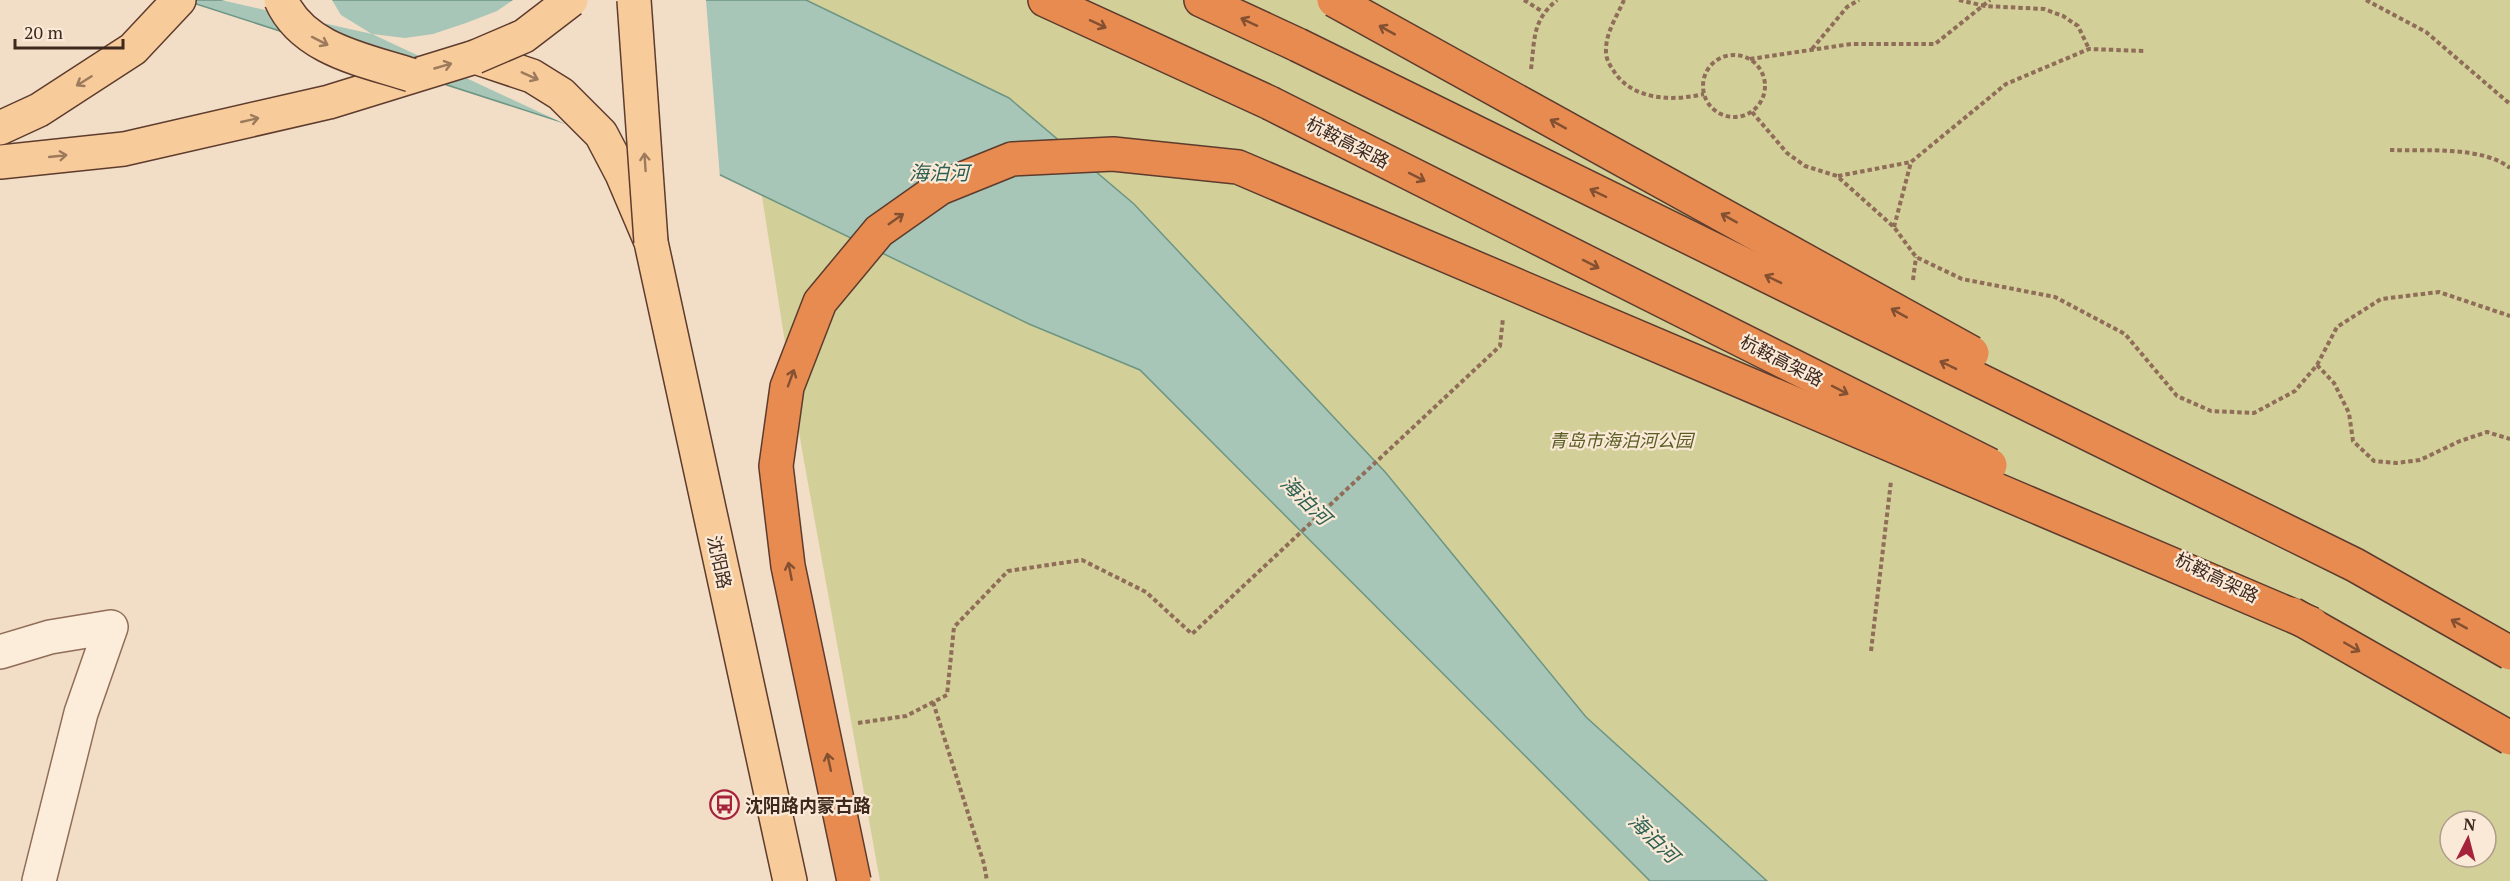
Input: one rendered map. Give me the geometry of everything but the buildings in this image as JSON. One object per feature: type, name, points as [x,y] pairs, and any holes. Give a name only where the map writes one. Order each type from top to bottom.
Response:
[{"type":"highway","name":"杭鞍高架路","points":[[1045,0],[1270,103],[2312,624],[2510,738]]},
{"type":"highway","points":[[1201,0],[1298,45],[2355,565]]},
{"type":"highway","points":[[1334,0],[2510,653]]},
{"type":"highway","points":[[854,881],[788,566],[776,466],[788,387],[820,302],[879,231],[940,188],[1012,159],[1113,154],[1238,167],[2312,624]]},
{"type":"main road","points":[[0,128],[39,110],[133,49],[179,0]]},
{"type":"main road","points":[[281,0],[292,21],[307,35],[340,52],[411,75]]},
{"type":"main road","points":[[0,162],[124,149],[329,102],[475,57],[524,36],[571,0]]},
{"type":"main road","points":[[634,0],[651,242]]},
{"type":"main road","points":[[475,57],[532,76],[561,94],[601,134],[622,174],[651,242]]},
{"type":"main road","name":"沈阳路","points":[[651,242],[790,881]]},
{"type":"street","points":[[0,652],[50,637],[111,627],[81,712],[39,881]]},
{"type":"path","points":[[1524,0],[1543,12]]},
{"type":"path","points":[[1624,0],[1607,36],[1606,53],[1619,78],[1650,96],[1680,98],[1704,94]]},
{"type":"path","points":[[1811,50],[1847,7],[1859,0]]},
{"type":"path","points":[[1959,0],[1985,6],[2025,6],[2063,16],[2078,26],[2089,49]]},
{"type":"path","points":[[1749,59],[1758,66],[1766,85],[1760,105],[1752,112],[1732,117],[1723,115],[1708,103],[1703,84],[1711,66],[1729,56],[1749,59],[1851,44],[1935,44],[1990,0]]},
{"type":"path","points":[[2366,0],[2426,32],[2510,104]]},
{"type":"path","points":[[2380,0],[2381,8]]},
{"type":"path","points":[[1838,176],[1911,162],[2006,84],[2089,49],[2145,51]]},
{"type":"path","points":[[1752,112],[1787,153],[1805,166],[1838,176],[1894,227],[1916,257],[1962,279],[2055,297],[2125,334],[2177,396],[2211,411],[2254,413],[2295,391],[2317,365],[2337,327],[2381,300],[2439,292],[2510,316]]},
{"type":"path","points":[[2390,150],[2476,154],[2502,161],[2510,168]]},
{"type":"path","points":[[1894,227],[1911,162]]},
{"type":"path","points":[[2317,365],[2334,383],[2349,413],[2353,441],[2374,461],[2396,463],[2420,460],[2460,441],[2487,432],[2510,439]]},
{"type":"path","points":[[847,725],[906,716],[947,694],[954,627],[1008,571],[1082,560],[1146,592],[1192,634],[1386,452]]},
{"type":"path","points":[[933,702],[984,864],[987,881]]},
{"type":"green space","name":"青岛市海泊河公园","points":[[731,0],[2510,0],[2510,881],[880,881],[802,450]]},
{"type":"water","name":"海泊河","points":[[184,0],[806,0],[1009,98],[1134,204],[1386,473],[1586,717],[1767,881],[1650,881],[1140,370],[1029,324],[710,170]]},
{"type":"pier","points":[[221,0],[332,0],[341,15],[372,34]]},
{"type":"pier","points":[[513,0],[706,0],[720,178],[582,132],[372,34],[405,38],[433,34],[497,11]]},
{"type":"place","name":"沈阳路内蒙古路","points":[[724,805]]}]
